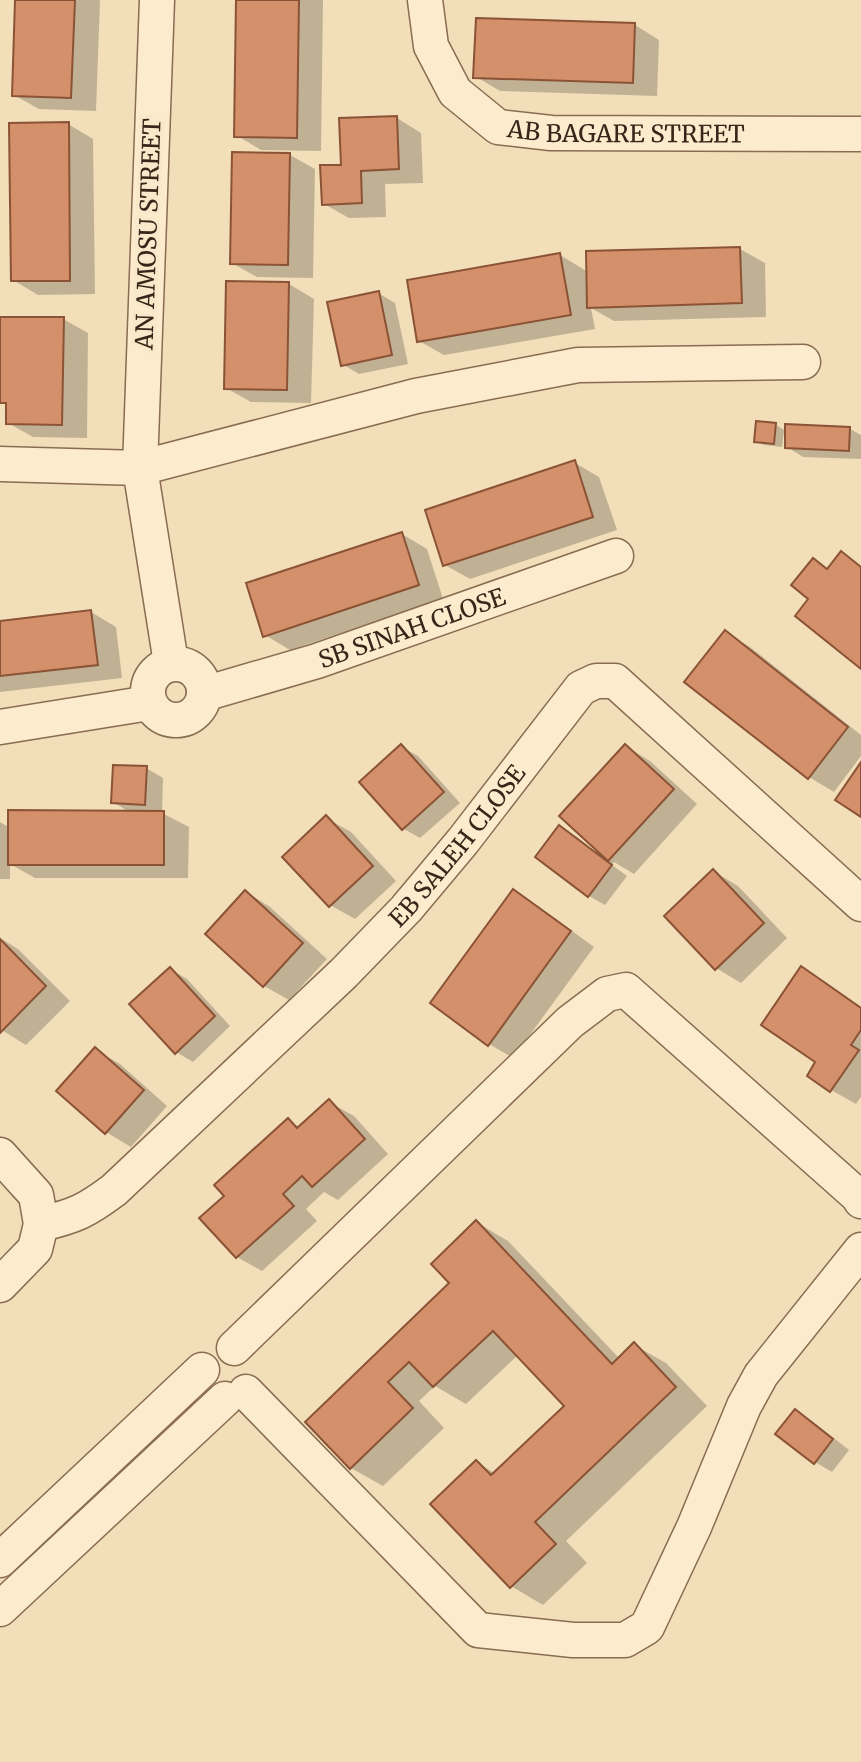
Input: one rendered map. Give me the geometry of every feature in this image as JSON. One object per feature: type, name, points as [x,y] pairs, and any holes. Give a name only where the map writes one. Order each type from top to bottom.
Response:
[{"type":"street","name":"AN AMOSU STREET","points":[[157,0],[140,468],[171,663]]},
{"type":"street","name":"AB BAGARE STREET","points":[[425,0],[431,46],[455,92],[498,127],[551,133],[861,134]]},
{"type":"street","points":[[0,464],[140,468],[416,396],[578,365],[803,362]]},
{"type":"street","name":"SB SINAH CLOSE","points":[[204,694],[317,661],[616,556]]},
{"type":"street","points":[[171,663],[195,670],[204,694],[192,716],[182,719],[168,719],[149,703],[151,677],[171,663]]},
{"type":"street","name":"EB SALEH CLOSE","points":[[38,1209],[68,1217],[90,1208],[114,1190],[344,973],[406,909],[463,841],[581,688],[596,681],[615,681],[861,904]]},
{"type":"street","points":[[0,727],[149,703]]},
{"type":"street","points":[[234,1348],[570,1022],[607,994],[626,990],[861,1201]]},
{"type":"street","points":[[0,1155],[38,1209],[35,1249],[0,1285]]},
{"type":"street","points":[[202,1370],[204,1383],[212,1394],[235,1395],[478,1630],[573,1640],[625,1640],[647,1627],[694,1527],[744,1406],[761,1375],[861,1250]]},
{"type":"street","points":[[0,1560],[202,1370],[213,1352],[223,1347],[244,1353],[253,1372],[252,1383],[235,1395],[0,1609]]},
{"type":"building","points":[[15,0],[75,0],[71,98],[12,96]]},
{"type":"building","points":[[236,0],[299,0],[297,138],[234,137]]},
{"type":"building","points":[[476,18],[635,23],[633,83],[473,78]]},
{"type":"building","points":[[397,116],[399,169],[361,171],[362,203],[322,205],[320,165],[341,165],[339,118]]},
{"type":"building","points":[[69,122],[70,281],[11,281],[9,123]]},
{"type":"building","points":[[232,152],[290,153],[288,265],[230,264]]},
{"type":"building","points":[[740,247],[742,303],[587,308],[586,251]]},
{"type":"building","points":[[560,253],[571,315],[417,342],[407,280]]},
{"type":"building","points":[[226,281],[289,282],[287,390],[224,389]]},
{"type":"building","points":[[379,291],[392,355],[341,366],[327,302]]},
{"type":"building","points":[[0,317],[64,317],[62,425],[6,424],[6,403],[0,403]]},
{"type":"building","points":[[756,421],[776,423],[774,444],[754,442]]},
{"type":"building","points":[[785,424],[850,427],[849,451],[785,448]]},
{"type":"building","points":[[575,460],[593,517],[443,566],[425,510]]},
{"type":"building","points":[[402,532],[419,585],[263,637],[246,583]]},
{"type":"building","points":[[841,551],[861,567],[861,669],[795,616],[808,599],[791,585],[813,558],[827,569]]},
{"type":"building","points":[[91,610],[98,665],[0,676],[0,621]]},
{"type":"building","points":[[725,630],[848,727],[808,779],[684,682]]},
{"type":"building","points":[[401,744],[444,792],[402,830],[359,782]]},
{"type":"building","points":[[625,744],[674,789],[608,861],[559,816]]},
{"type":"building","points":[[861,762],[861,817],[835,800]]},
{"type":"building","points":[[113,765],[147,766],[145,805],[111,803]]},
{"type":"building","points":[[8,810],[164,811],[164,865],[8,865]]},
{"type":"building","points":[[326,815],[373,866],[329,907],[282,857]]},
{"type":"building","points":[[559,825],[612,865],[588,897],[535,857]]},
{"type":"building","points":[[713,869],[764,923],[715,970],[664,916]]},
{"type":"building","points":[[513,889],[571,931],[488,1046],[430,1003]]},
{"type":"building","points":[[245,890],[303,943],[263,987],[205,934]]},
{"type":"building","points":[[0,939],[46,986],[0,1033]]},
{"type":"building","points":[[801,966],[861,1008],[861,1030],[851,1045],[859,1050],[830,1092],[807,1076],[815,1062],[761,1025]]},
{"type":"building","points":[[170,967],[215,1016],[175,1054],[129,1004]]},
{"type":"building","points":[[95,1047],[144,1090],[105,1134],[56,1091]]},
{"type":"building","points":[[329,1099],[365,1139],[312,1187],[302,1176],[283,1194],[294,1206],[236,1258],[199,1218],[224,1196],[214,1185],[288,1118],[297,1128]]},
{"type":"building","points":[[476,1220],[612,1364],[634,1342],[676,1387],[535,1522],[556,1544],[510,1588],[430,1504],[476,1460],[491,1475],[564,1406],[493,1331],[433,1387],[409,1362],[388,1382],[413,1408],[350,1469],[305,1422],[449,1283],[431,1264]]},
{"type":"building","points":[[795,1409],[833,1439],[814,1464],[775,1434]]}]
